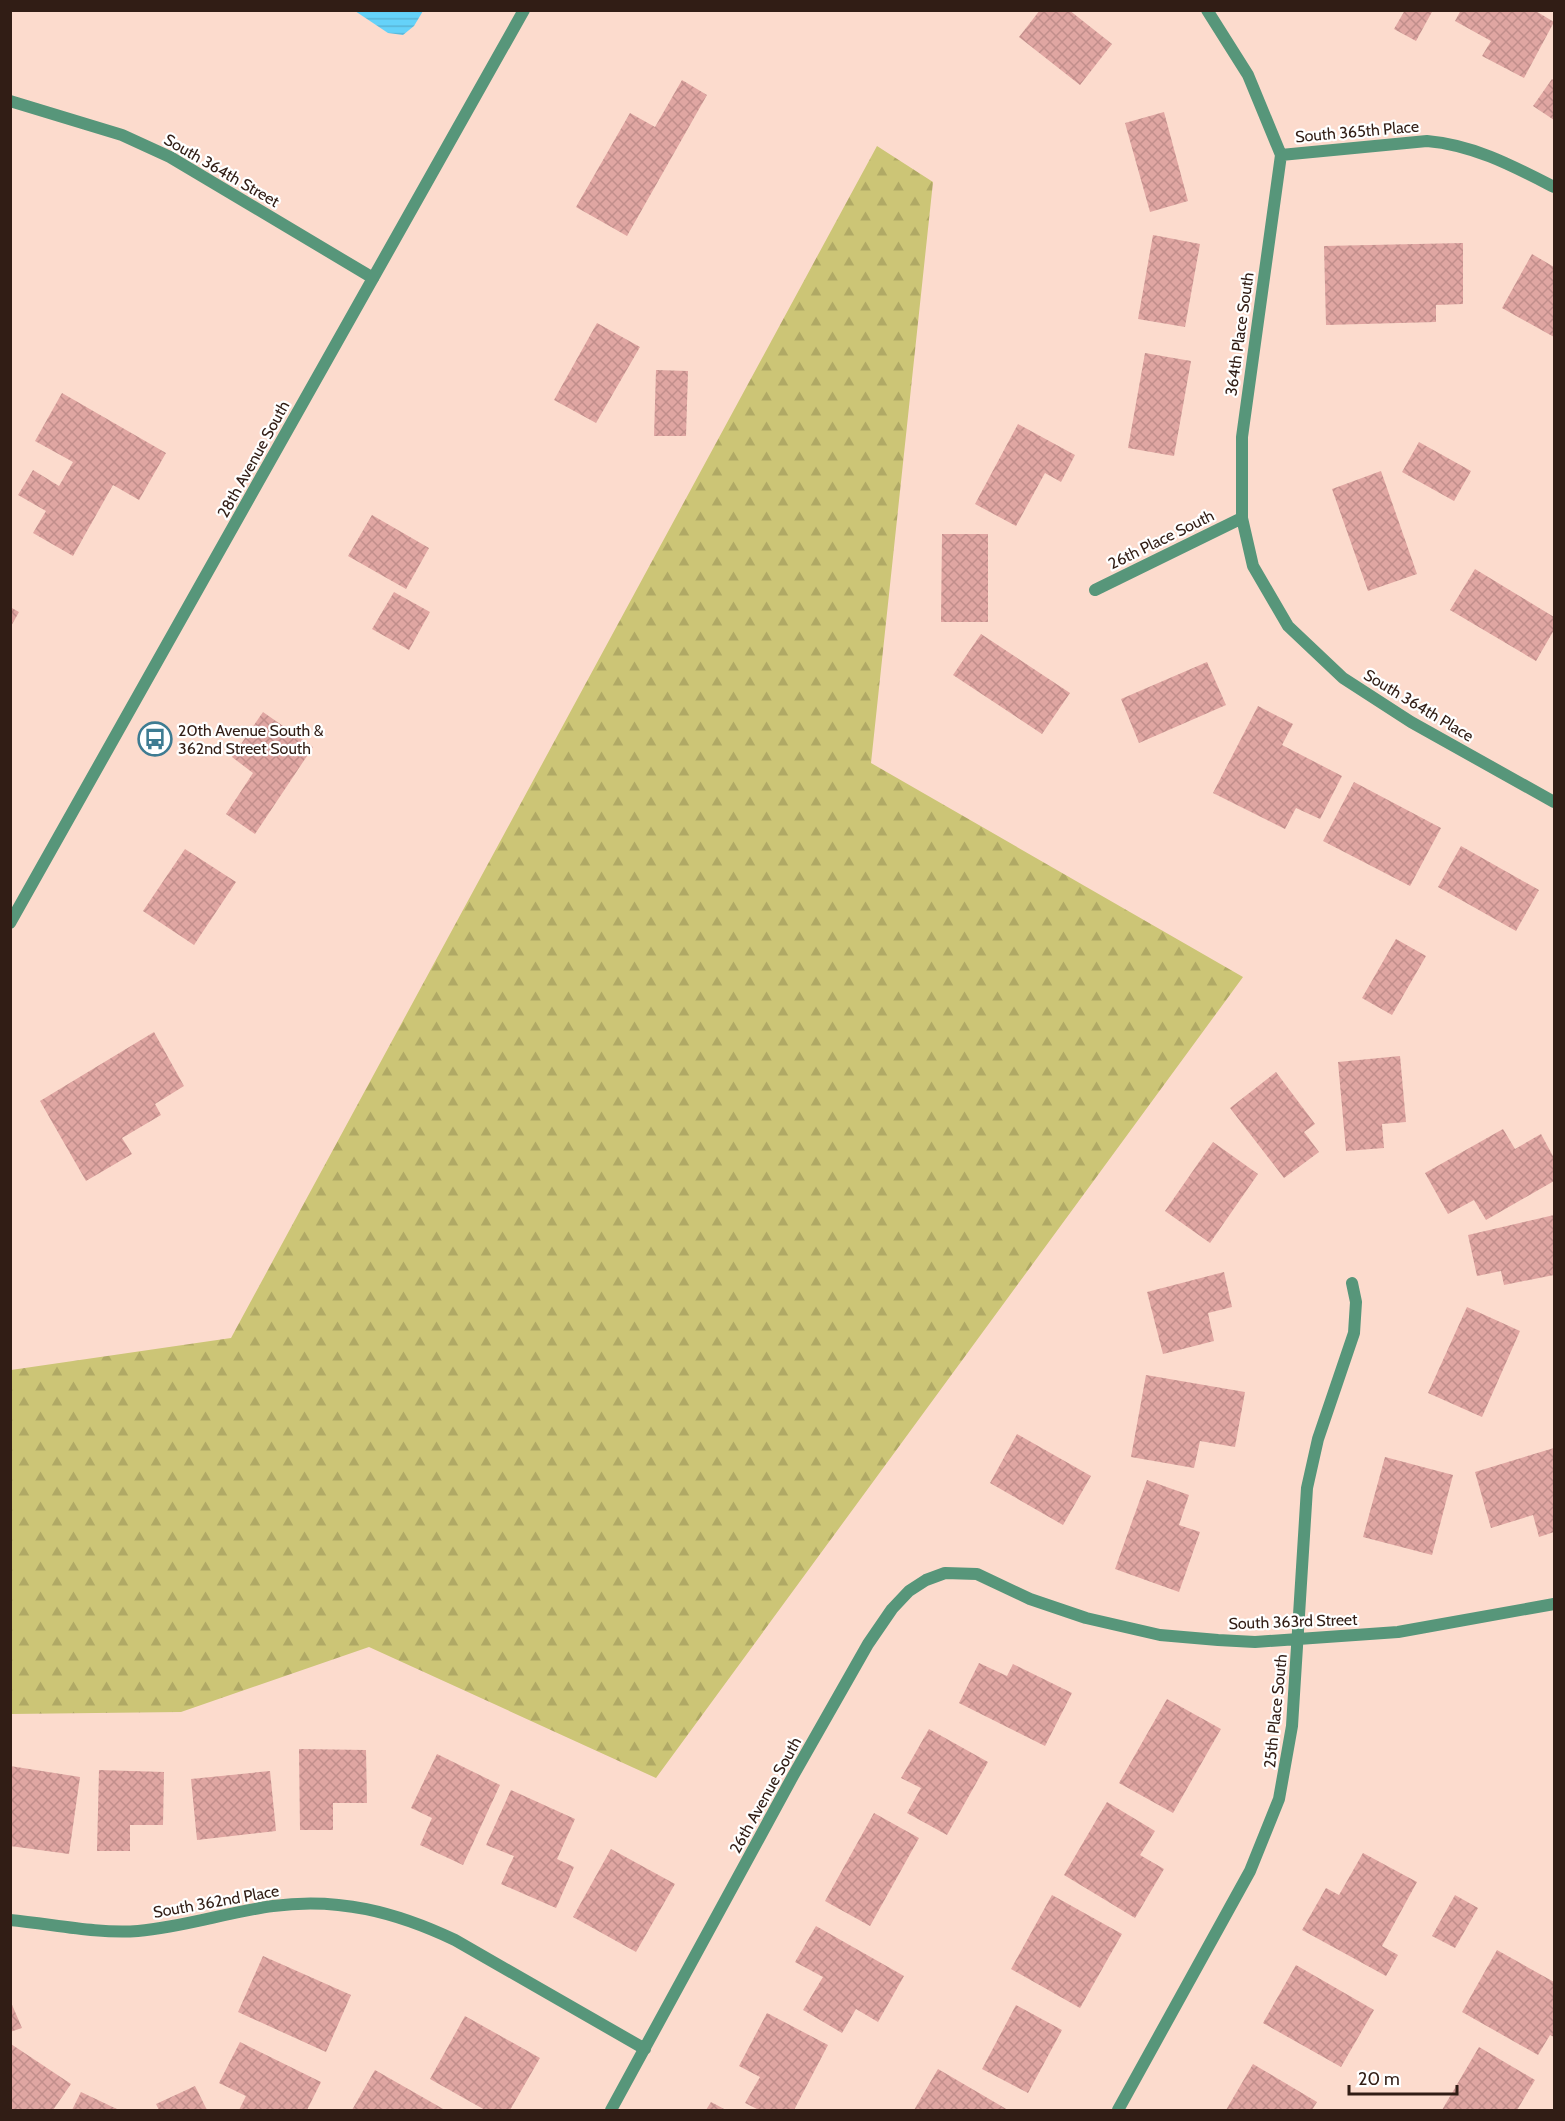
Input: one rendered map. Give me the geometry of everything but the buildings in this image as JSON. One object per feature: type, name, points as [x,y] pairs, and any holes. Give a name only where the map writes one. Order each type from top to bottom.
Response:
[{"type":"street","name":"28th Avenue South","points":[[10,923],[524,10]]},
{"type":"street","name":"South 365th Place","points":[[1207,10],[1248,75],[1281,155],[1427,141],[1445,143],[1503,161],[1554,187]]},
{"type":"street","name":"South 364th Street","points":[[10,101],[122,135],[170,157],[373,278]]},
{"type":"street","name":"364th Place South","points":[[1242,518],[1242,437],[1247,387],[1281,155]]},
{"type":"street","name":"26th Place South","points":[[1095,590],[1242,518]]},
{"type":"street","name":"South 364th Place","points":[[1242,518],[1253,566],[1268,594],[1288,626],[1322,660],[1386,707],[1554,802]]},
{"type":"street","name":"25th Place South","points":[[1118,2110],[1234,1901],[1263,1841],[1279,1798],[1287,1762],[1299,1639],[1307,1488],[1318,1439],[1354,1333],[1356,1302],[1352,1283]]},
{"type":"street","name":"26th Avenue South","points":[[611,2110],[793,1776],[868,1644],[892,1609],[917,1585],[945,1573],[977,1574],[1003,1587]]},
{"type":"street","name":"South 363rd Street","points":[[1003,1587],[1086,1618],[1160,1635],[1255,1642],[1398,1632],[1485,1619],[1554,1604]]},
{"type":"street","name":"South 362nd Place","points":[[10,1920],[107,1931],[134,1931],[169,1928],[274,1906],[342,1904],[383,1911],[455,1940],[645,2049]]},
{"type":"green space","points":[[877,146],[933,182],[871,763],[1243,977],[656,1778],[369,1647],[181,1712],[11,1714],[11,1370],[231,1338]]},
{"type":"water","points":[[355,11],[423,11],[414,26],[403,35],[388,33]]},
{"type":"place","name":"20th Avenue South & 362nd Street South","points":[[155,739]]}]
